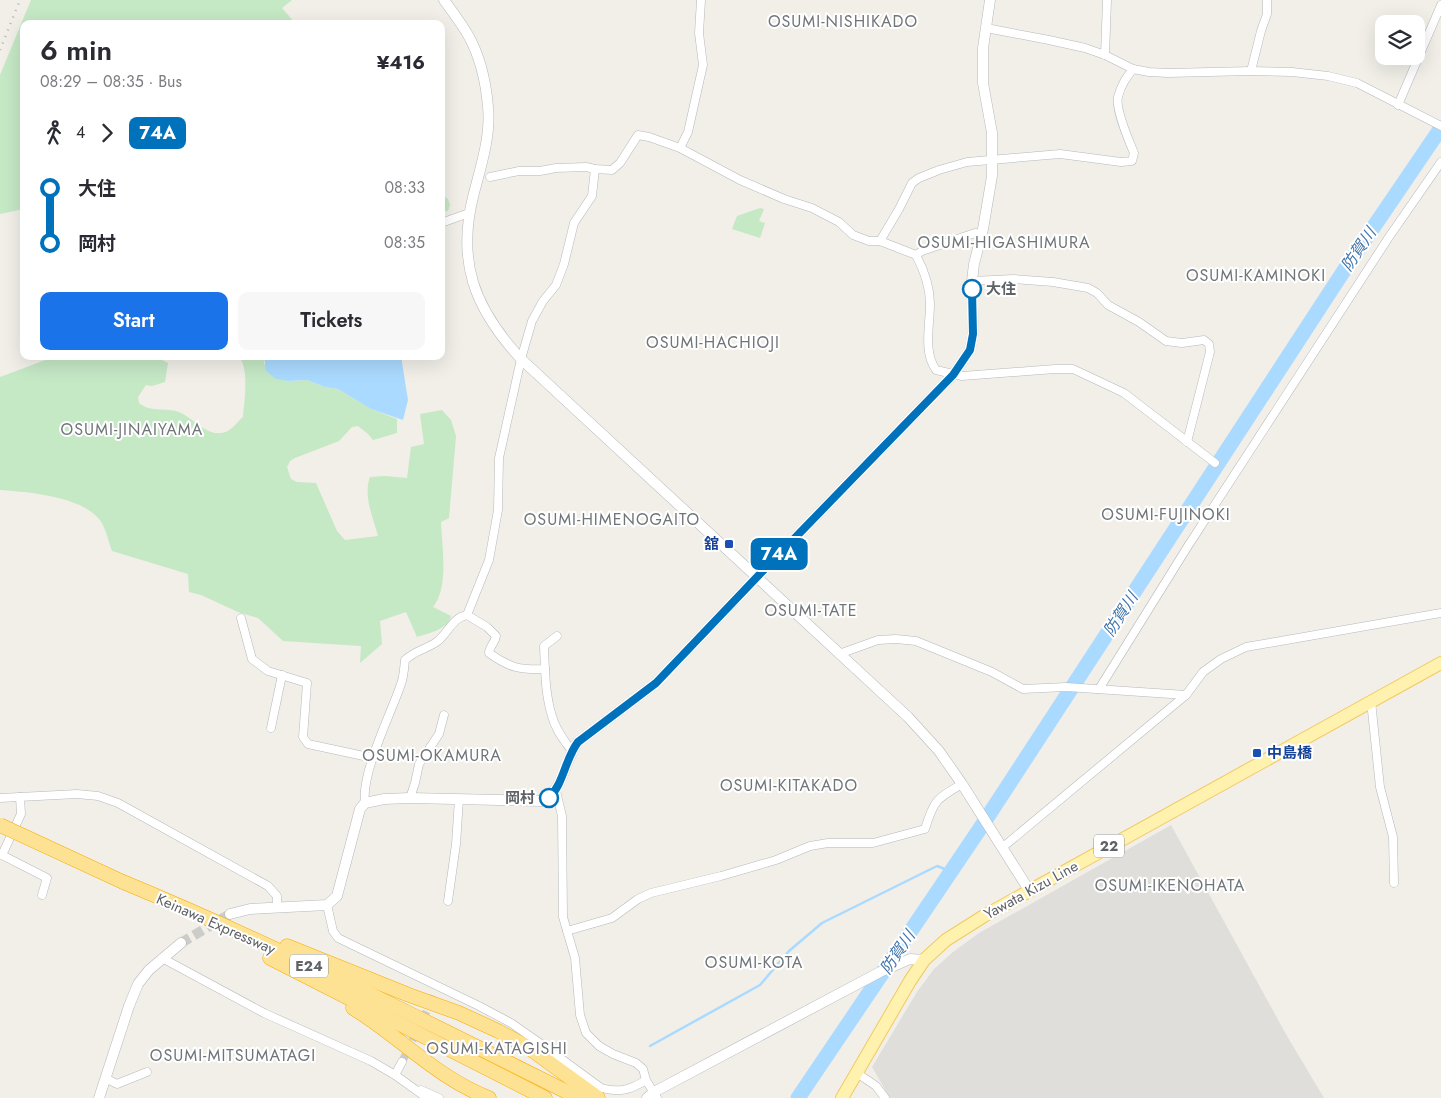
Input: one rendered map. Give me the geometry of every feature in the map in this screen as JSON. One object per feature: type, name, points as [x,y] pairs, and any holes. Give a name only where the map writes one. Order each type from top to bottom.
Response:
[{"type":"highway","name":"Keinawa Expressway","points":[[0,824],[122,882],[545,1098]]},
{"type":"highway","name":"Keinawa Expressway","points":[[122,882],[287,956],[579,1098]]},
{"type":"highway","points":[[170,902],[204,910],[316,958],[459,1013],[529,1048],[598,1098]]},
{"type":"highway","points":[[273,959],[362,1014],[447,1077],[470,1091],[489,1098]]},
{"type":"highway","points":[[577,1083],[584,1095],[583,1098]]},
{"type":"main road","name":"Yawata Kizu Line","points":[[842,1098],[910,981],[924,960],[946,940],[963,928],[1029,890],[1441,663]]},
{"type":"street","points":[[444,0],[468,35],[478,58],[488,109],[481,170],[469,213],[467,240],[468,263],[476,295],[487,316],[502,338],[521,359],[908,716],[939,752],[962,784],[1029,890]]},
{"type":"street","points":[[680,148],[688,132],[703,64],[699,33],[701,0]]},
{"type":"street","points":[[230,914],[250,909],[327,905],[337,896],[360,809],[365,803],[384,799],[410,798],[542,801],[549,798],[556,791],[571,750],[578,742],[656,683],[953,375],[970,350],[972,342],[972,281],[974,264],[982,234],[992,176],[992,134],[983,83],[983,48],[990,0]]},
{"type":"street","points":[[1105,55],[1107,0]]},
{"type":"street","points":[[1251,71],[1267,14],[1267,0]]},
{"type":"street","points":[[1398,105],[1441,5]]},
{"type":"street","points":[[986,28],[1085,48],[1105,55],[1133,69],[1168,73],[1251,71],[1292,72],[1328,76],[1357,83],[1439,125]]},
{"type":"street","points":[[880,241],[912,183],[918,178],[952,166],[992,160],[1060,154],[1121,162],[1132,161],[1134,153],[1124,127],[1117,99],[1122,83],[1133,69]]},
{"type":"street","points":[[490,177],[519,170],[586,167],[612,170],[620,163],[638,135],[680,148],[740,180],[784,199],[812,208],[839,222],[853,235],[869,241],[880,241],[916,255],[923,268],[929,293],[930,362],[936,370],[953,375],[981,376],[1055,369],[1072,370],[1124,393],[1216,463]]},
{"type":"street","points":[[1099,689],[1188,546],[1383,245],[1441,162]]},
{"type":"street","points":[[467,615],[489,560],[498,510],[499,458],[521,359],[532,321],[543,301],[556,285],[564,264],[574,223],[592,196],[595,169]]},
{"type":"street","points":[[445,222],[469,213]]},
{"type":"street","points":[[916,255],[922,251],[975,233],[982,234]]},
{"type":"street","points":[[972,281],[1014,279],[1053,282],[1088,288],[1097,293],[1108,305],[1139,322],[1166,341],[1182,343],[1204,340],[1209,344],[1210,352],[1187,442]]},
{"type":"street","points":[[1003,847],[1186,695],[1203,672],[1221,659],[1246,647],[1441,613]]},
{"type":"street","points":[[365,803],[363,792],[373,758],[402,681],[405,660],[413,652],[436,642],[454,621],[461,616],[467,615],[487,627],[496,636],[496,641],[489,654],[502,662],[524,670],[545,669]]},
{"type":"street","points":[[241,618],[252,659],[268,671],[307,683],[303,737],[308,744],[373,758]]},
{"type":"street","points":[[557,636],[544,646],[545,669],[552,718],[571,750]]},
{"type":"street","points":[[839,654],[878,640],[896,638],[916,641],[992,672],[1023,689],[1066,687],[1186,695]]},
{"type":"street","points":[[271,728],[282,675]]},
{"type":"street","points":[[1372,702],[1380,787],[1393,837],[1394,883]]},
{"type":"street","points":[[410,798],[419,764],[439,734],[444,715]]},
{"type":"street","points":[[567,931],[612,918],[638,899],[651,893],[776,860],[810,846],[828,843],[873,843],[925,829],[932,808],[940,796],[962,784]]},
{"type":"street","points":[[556,791],[562,816],[563,917],[575,958],[580,1015],[586,1033],[599,1046],[636,1063],[642,1069],[652,1096],[888,968],[910,959],[924,960]]},
{"type":"street","points":[[0,798],[77,794],[98,796],[118,803],[268,886],[277,896],[277,907]]},
{"type":"street","points":[[20,797],[21,814],[1,854],[47,878],[42,895]]},
{"type":"street","points":[[448,901],[456,844],[459,799]]},
{"type":"street","points":[[327,905],[332,931],[338,938],[511,1023],[601,1088],[611,1091],[631,1089],[646,1080]]},
{"type":"street","points":[[99,1098],[138,984],[149,970],[181,943]]},
{"type":"street","points":[[162,958],[264,1013],[371,1061],[395,1075],[427,1098]]},
{"type":"street","points":[[434,996],[438,987]]},
{"type":"street","points":[[395,1075],[402,1062]]},
{"type":"street","points":[[105,1078],[117,1084],[147,1072]]},
{"type":"street","points":[[857,1073],[876,1086],[885,1098]]},
{"type":"street","points":[[404,1082],[439,1098]]},
{"type":"shaded area","points":[[1171,825],[1287,1036],[1324,1098],[890,1098],[872,1067],[917,992],[934,969],[979,933]]},
{"type":"green space","points":[[31,0],[292,0],[282,8],[292,20],[23,20]]},
{"type":"green space","points":[[20,27],[20,210],[0,214],[0,75]]},
{"type":"green space","points":[[445,196],[450,205],[448,211],[445,211]]},
{"type":"green space","points":[[760,208],[764,209],[759,221],[765,223],[760,238],[732,229],[737,216]]},
{"type":"green space","points":[[45,360],[162,360],[168,363],[165,382],[152,386],[146,385],[138,397],[139,403],[147,408],[182,413],[215,433],[224,433],[243,417],[245,376],[241,360],[264,360],[264,364],[289,381],[307,380],[325,387],[338,389],[371,409],[397,419],[397,433],[373,440],[358,426],[352,427],[339,441],[295,458],[290,461],[287,467],[291,479],[297,482],[316,483],[337,531],[345,540],[378,536],[368,499],[370,477],[407,478],[411,447],[424,444],[420,414],[442,410],[451,420],[456,436],[449,518],[441,522],[443,578],[438,599],[433,607],[451,616],[449,621],[442,628],[417,637],[406,612],[380,621],[382,644],[360,663],[361,646],[283,641],[258,618],[189,592],[188,574],[112,551],[99,519],[79,505],[53,497],[0,490],[0,377]]},
{"type":"water","points":[[265,360],[402,360],[408,400],[403,420],[371,409],[338,389],[325,387],[307,380],[289,381],[276,379],[266,371]]},
{"type":"waterway","name":"防賀川","points":[[798,1098],[979,830],[1345,269],[1441,128]]},
{"type":"waterway","points":[[650,1046],[760,985],[789,951],[822,923],[937,866],[950,871]]},
{"type":"tunnel","points":[[181,943],[230,914]]},
{"type":"tunnel","points":[[402,1062],[434,996]]},
{"type":"railway","points":[[0,50],[20,0]]},
{"type":"bus line","name":"74A","points":[[549,798],[556,791],[571,750],[578,742],[656,683],[953,375],[970,350],[973,334],[972,289]]},
{"type":"place","name":"大住","points":[[972,289]]},
{"type":"place","name":"舘","points":[[729,544]]},
{"type":"place","name":"中島橋","points":[[1257,753]]},
{"type":"place","name":"岡村","points":[[549,798]]},
{"type":"district","name":"OSUMI-NISHIKADO","points":[[843,21]]},
{"type":"district","name":"OSUMI-HIGASHIMURA","points":[[1004,242]]},
{"type":"district","name":"OSUMI-KAMINOKI","points":[[1256,275]]},
{"type":"district","name":"OSUMI-HACHIOJI","points":[[713,342]]},
{"type":"district","name":"OSUMI-JINAIYAMA","points":[[132,429]]},
{"type":"district","name":"OSUMI-FUJINOKI","points":[[1166,514]]},
{"type":"district","name":"OSUMI-HIMENOGAITO","points":[[612,519]]},
{"type":"district","name":"OSUMI-TATE","points":[[811,610]]},
{"type":"district","name":"OSUMI-OKAMURA","points":[[432,755]]},
{"type":"district","name":"OSUMI-KITAKADO","points":[[789,785]]},
{"type":"district","name":"OSUMI-IKENOHATA","points":[[1170,885]]},
{"type":"district","name":"OSUMI-KOTA","points":[[754,962]]},
{"type":"district","name":"OSUMI-KATAGISHI","points":[[497,1048]]},
{"type":"district","name":"OSUMI-MITSUMATAGI","points":[[233,1055]]}]
